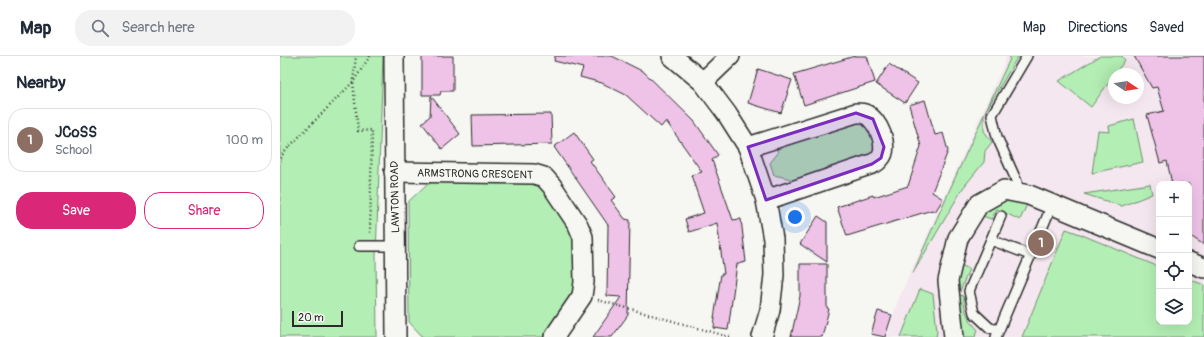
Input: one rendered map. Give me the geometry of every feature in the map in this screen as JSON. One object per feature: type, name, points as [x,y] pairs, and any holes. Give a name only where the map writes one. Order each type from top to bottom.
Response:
[{"type":"street","name":"LAWTON ROAD","points":[[394,56],[396,337]]},
{"type":"street","points":[[672,56],[702,82],[727,114],[748,147],[766,200],[773,238],[774,275],[770,310],[762,337]]},
{"type":"street","points":[[702,82],[730,56]]},
{"type":"street","points":[[748,147],[856,113],[865,114],[873,119],[881,134],[884,147],[881,158],[872,164],[766,200]]},
{"type":"street","name":"ARMSTRONG CRESCENT","points":[[394,172],[534,174],[544,177],[552,186],[578,225],[583,237],[584,282],[582,296],[554,337]]},
{"type":"street","points":[[954,337],[948,281],[958,238],[979,204],[1004,190],[1029,195],[1156,248]]},
{"type":"street","points":[[1192,263],[1204,268]]},
{"type":"lane","points":[[1018,193],[1017,182],[997,137],[992,115],[1027,56]]},
{"type":"lane","points":[[1001,216],[969,291],[974,313],[998,334],[1052,205]]},
{"type":"lane","points":[[991,240],[1030,256]]},
{"type":"lane","points":[[359,246],[395,246]]},
{"type":"path","points":[[356,56],[353,82],[358,131],[372,130],[370,236]]},
{"type":"path","points":[[280,158],[353,82],[370,56]]},
{"type":"path","points":[[582,296],[730,337]]},
{"type":"highlighted area","points":[[856,113],[873,119],[884,147],[881,158],[872,164],[766,200],[748,147]]},
{"type":"shaded area","points":[[1006,56],[1204,56],[1204,337],[887,337],[897,303],[1004,64]]},
{"type":"green space","points":[[280,56],[383,56],[376,256],[377,337],[280,337]]},
{"type":"green space","points":[[1010,56],[1018,56],[985,112]]},
{"type":"green space","points":[[1100,56],[1122,56],[1125,60],[1119,68],[1108,68],[1108,84],[1091,107],[1059,81]]},
{"type":"green space","points":[[984,114],[984,131],[992,142],[985,151],[984,162],[963,188],[913,273],[948,193]]},
{"type":"green space","points":[[1134,119],[1143,162],[1092,173],[1098,131],[1110,132],[1109,126]]},
{"type":"green space","points":[[860,122],[869,129],[876,148],[870,156],[792,183],[791,179],[774,175],[770,163],[778,153],[776,147]]},
{"type":"green space","points":[[430,181],[532,182],[543,189],[575,236],[575,289],[543,337],[423,337],[409,322],[408,202],[427,184],[430,184]]},
{"type":"green space","points":[[1150,184],[1152,194],[1122,206],[1084,194]]},
{"type":"green space","points":[[1003,198],[1028,202],[1020,220],[997,209],[991,219],[980,215]]},
{"type":"green space","points":[[980,215],[959,264],[969,269],[959,294],[964,297],[964,306],[967,315],[978,330],[975,337],[962,337],[955,284],[961,244]]},
{"type":"green space","points":[[1066,229],[1156,266],[1156,325],[1192,325],[1192,280],[1204,285],[1204,337],[1022,337]]},
{"type":"green space","points":[[920,289],[933,294],[937,331],[936,337],[901,337]]},
{"type":"building","points":[[422,56],[453,56],[453,91],[441,91],[440,95],[422,95]]},
{"type":"building","points":[[555,56],[612,56],[644,72],[694,121],[718,155],[712,160],[733,220],[741,219],[746,262],[737,264],[728,330],[714,328],[714,318],[721,274],[724,274],[717,223],[689,232],[685,219],[704,213],[691,175],[702,172],[666,121],[661,127],[626,95],[602,83],[580,77],[583,68],[554,61]]},
{"type":"building","points":[[855,56],[867,56],[875,82],[804,105],[794,74]]},
{"type":"building","points":[[1134,56],[1204,56],[1204,245],[1192,237],[1192,181],[1171,181],[1167,161],[1160,163],[1147,115],[1164,111],[1157,87],[1152,88],[1144,74],[1144,68],[1141,68]]},
{"type":"building","points":[[889,64],[918,83],[905,103],[876,84]]},
{"type":"building","points":[[758,69],[792,80],[781,113],[748,103]]},
{"type":"building","points":[[431,96],[460,134],[442,149],[422,123],[430,116]]},
{"type":"building","points":[[925,100],[935,135],[943,133],[948,151],[932,192],[943,199],[935,212],[932,210],[847,236],[837,207],[873,195],[874,197],[908,186],[921,146],[909,105]]},
{"type":"building","points":[[551,114],[552,144],[473,146],[472,115]]},
{"type":"building","points":[[574,132],[593,159],[590,161],[616,197],[611,200],[625,219],[630,220],[628,315],[612,337],[593,337],[621,297],[607,296],[608,225],[554,147]]},
{"type":"building","points":[[818,216],[827,222],[827,262],[800,244]]},
{"type":"building","points":[[800,264],[827,264],[827,308],[829,309],[822,337],[791,337],[800,296]]},
{"type":"building","points":[[878,311],[892,315],[885,337],[871,334]]},
{"type":"place","name":"JCoSS","points":[[1041,243]]}]
